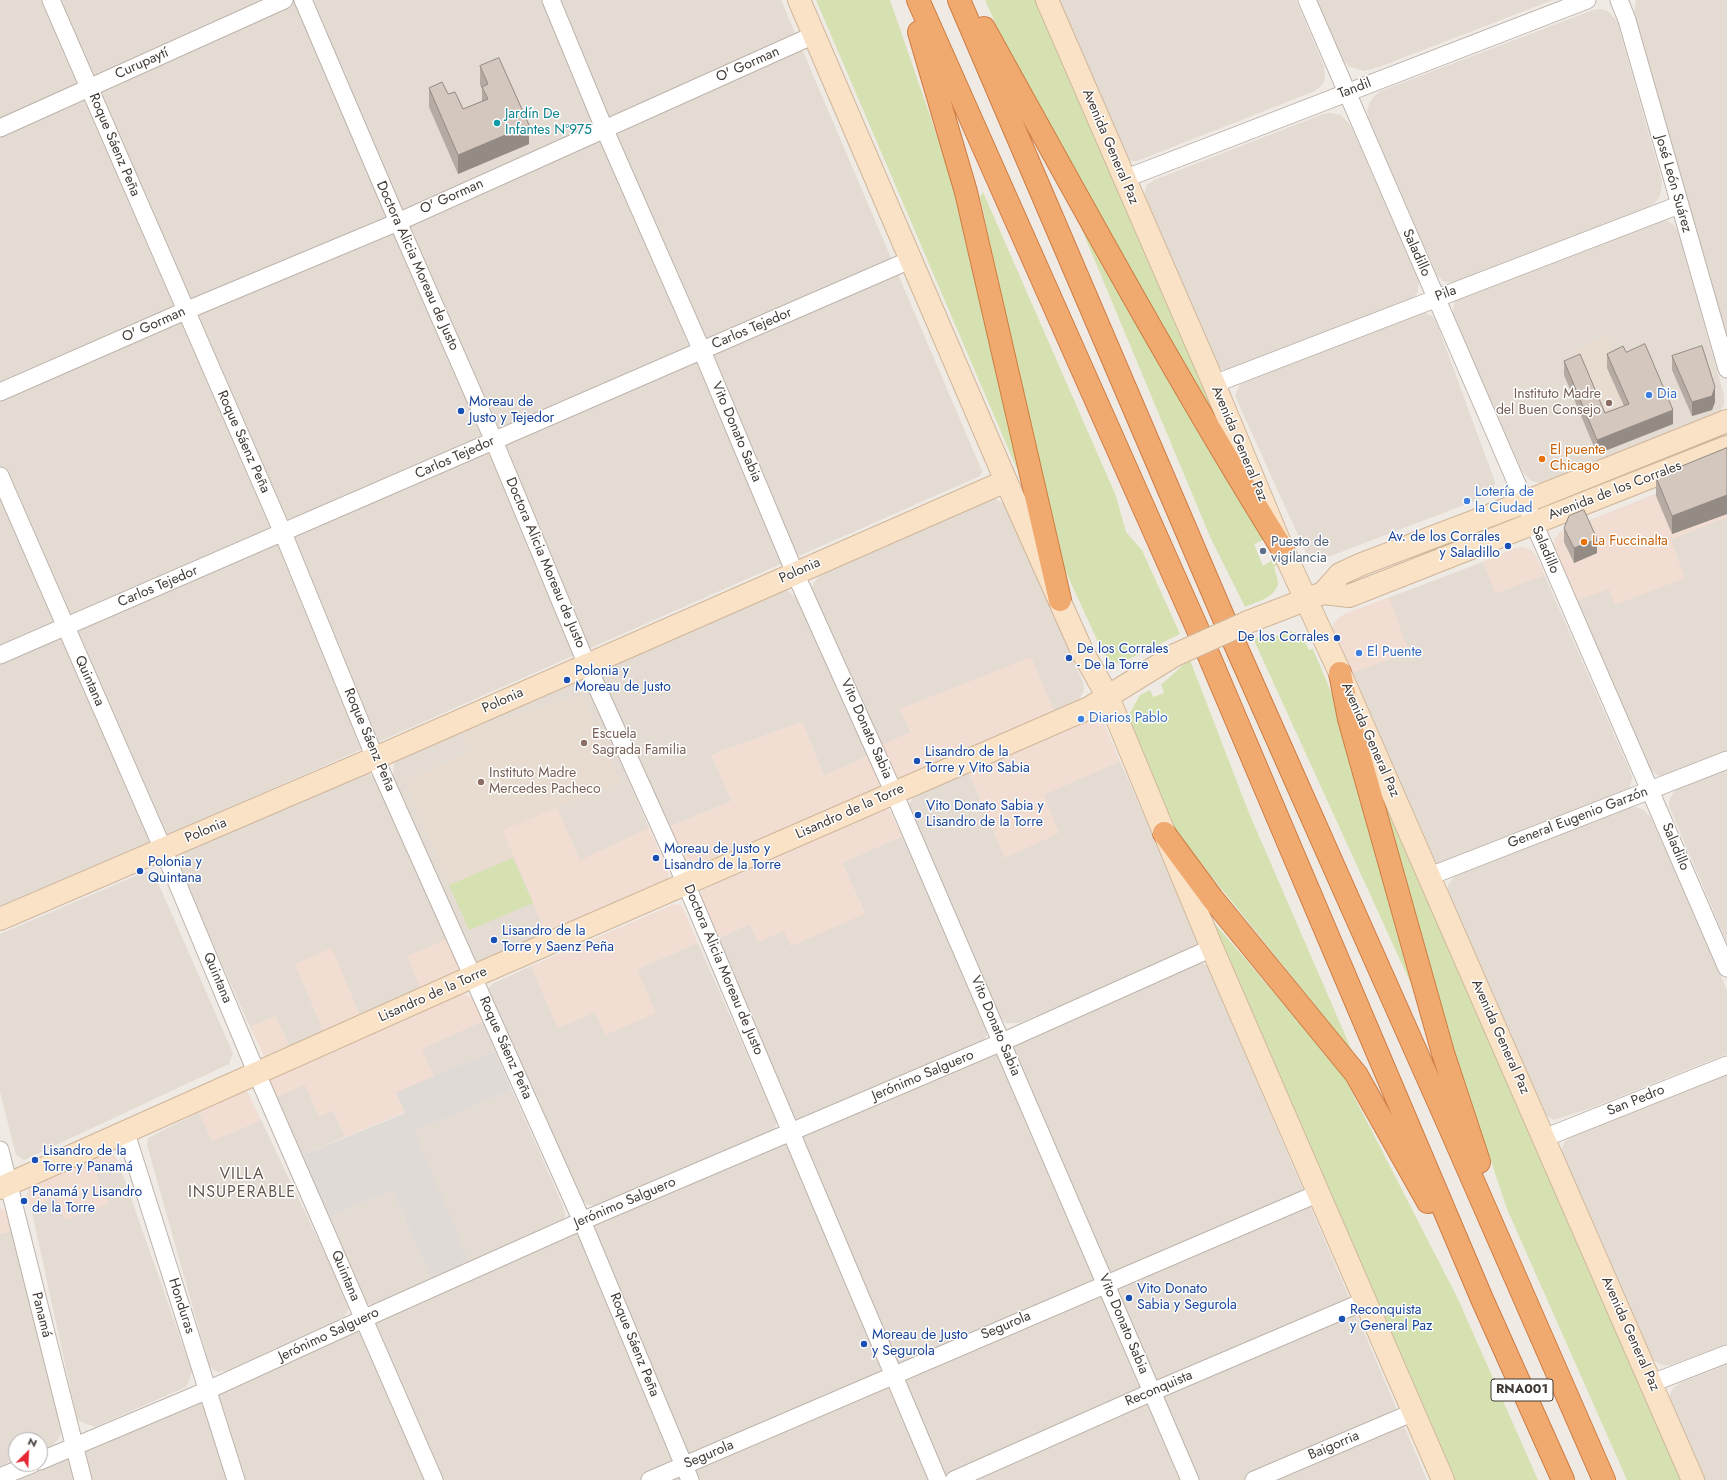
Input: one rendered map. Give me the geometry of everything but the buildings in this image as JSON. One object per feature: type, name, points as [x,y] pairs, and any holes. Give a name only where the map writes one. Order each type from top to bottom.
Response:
[{"type":"highway","points":[[910,0],[966,192],[1060,600]]},
{"type":"highway","name":"RNA001","points":[[918,0],[1198,630],[1482,1299],[1562,1480]]},
{"type":"highway","name":"RNA001","points":[[959,0],[1234,642],[1604,1480]]},
{"type":"highway","points":[[969,0],[1061,167],[1225,455],[1283,550]]},
{"type":"highway","points":[[1340,673],[1349,718],[1443,1053],[1525,1299]]},
{"type":"highway","points":[[1164,833],[1212,898],[1356,1074],[1482,1299]]},
{"type":"street","name":"Roque Sáenz Peña","points":[[51,0],[185,311],[283,533],[375,758],[474,976],[582,1221],[687,1473]]},
{"type":"street","name":"Curupaytí","points":[[0,128],[284,0]]},
{"type":"street","name":"Doctora Alicia Moreau de Justo","points":[[303,0],[494,441],[587,665],[686,884],[938,1480]]},
{"type":"street","name":"Vito Donato Sabia","points":[[551,0],[604,128],[702,351],[795,573],[894,793],[1190,1480]]},
{"type":"street","points":[[799,0],[1006,481],[1082,650],[1108,697],[1212,948],[1443,1480]]},
{"type":"street","name":"Avenida General Paz","points":[[1047,0],[1214,384],[1283,550],[1315,596],[1340,673],[1652,1383],[1693,1480]]},
{"type":"street","name":"Saladillo","points":[[1306,0],[1526,502],[1727,968]]},
{"type":"street","name":"Tandil","points":[[1124,179],[1587,0]]},
{"type":"street","name":"José León Suárez","points":[[1619,0],[1627,20],[1727,369]]},
{"type":"street","name":"O' Gorman","points":[[0,392],[185,311],[398,222],[604,128],[814,36]]},
{"type":"street","name":"Pila","points":[[1214,384],[1679,205]]},
{"type":"street","name":"Carlos Tejedor","points":[[0,655],[910,260]]},
{"type":"street","name":"Avenida de los Corrales","points":[[1108,697],[1175,655],[1248,622],[1315,596],[1340,574],[1362,564],[1526,502],[1727,421]]},
{"type":"street","name":"Avenida de los Corrales","points":[[1315,596],[1349,596],[1727,447]]},
{"type":"street","name":"Quintana","points":[[0,476],[163,850],[257,1074],[434,1480]]},
{"type":"street","name":"Polonia","points":[[0,919],[375,758],[1006,481]]},
{"type":"street","name":"Lisandro de la Torre","points":[[4,1186],[474,976],[1089,708],[1108,697]]},
{"type":"street","name":"General Eugenio Garzón","points":[[1430,876],[1727,760]]},
{"type":"street","name":"Jerónimo Salguero","points":[[48,1458],[208,1390],[582,1221],[1002,1042],[1212,948]]},
{"type":"street","name":"San Pedro","points":[[1544,1138],[1727,1065]]},
{"type":"street","name":"Honduras","points":[[126,1132],[236,1480]]},
{"type":"street","name":"Panamá","points":[[0,1150],[4,1186],[83,1480]]},
{"type":"street","name":"Segurola","points":[[650,1480],[687,1473],[894,1375],[1319,1193]]},
{"type":"street","name":"Reconquista","points":[[954,1480],[1152,1392],[1365,1301]]},
{"type":"street","points":[[1652,1383],[1727,1354]]},
{"type":"street","name":"Baigorria","points":[[1254,1480],[1414,1412]]},
{"type":"street","points":[[0,1477],[12,1472]]},
{"type":"shaded area","points":[[0,0],[781,0],[982,471],[980,476],[0,909]]},
{"type":"shaded area","points":[[1057,0],[1296,0],[1324,66],[1325,79],[1323,84],[1315,91],[1137,161],[1131,161],[1128,159]]},
{"type":"shaded area","points":[[1316,0],[1553,0],[1379,67],[1363,71],[1348,66],[1342,58]]},
{"type":"shaded area","points":[[1636,0],[1727,0],[1727,338],[1634,13]]},
{"type":"shaded area","points":[[1600,9],[1608,11],[1617,21],[1662,181],[1660,196],[1655,203],[1646,209],[1457,282],[1443,281],[1437,275],[1369,119],[1367,111],[1370,102],[1375,95],[1381,91],[1593,10]]},
{"type":"shaded area","points":[[1330,113],[1341,115],[1351,126],[1419,281],[1418,292],[1411,300],[1226,370],[1221,369],[1218,367],[1144,197],[1146,186],[1154,180],[1323,114]]},
{"type":"shaded area","points":[[1664,219],[1673,224],[1678,232],[1724,395],[1724,404],[1721,410],[1719,413],[1546,482],[1538,483],[1530,480],[1522,471],[1453,314],[1455,300]]},
{"type":"shaded area","points":[[1415,313],[1425,313],[1432,316],[1436,321],[1495,482],[1493,494],[1320,560],[1306,553],[1235,396],[1240,384]]},
{"type":"shaded area","name":"Instituto Madre del Buen Consejo","points":[[1607,336],[1653,431],[1597,454],[1564,375],[1582,367],[1575,350]]},
{"type":"shaded area","points":[[1727,466],[1727,755],[1662,777],[1654,773],[1649,768],[1576,601],[1554,546],[1555,539],[1562,531]]},
{"type":"shaded area","points":[[1727,467],[1727,517],[1671,540],[1685,578],[1615,605],[1609,589],[1576,601],[1554,549],[1555,539],[1560,532]]},
{"type":"shaded area","points":[[995,498],[1006,506],[1083,682],[1084,689],[1082,694],[1079,700],[1055,713],[1031,658],[900,709],[911,732],[879,746],[811,591],[813,584],[822,572]]},
{"type":"shaded area","points":[[1523,547],[1532,551],[1536,556],[1631,773],[1632,778],[1630,787],[1627,792],[1435,867],[1333,630],[1334,623],[1345,614],[1516,548]]},
{"type":"shaded area","points":[[1523,547],[1534,553],[1545,575],[1495,594],[1483,562],[1516,548]]},
{"type":"shaded area","points":[[785,589],[796,597],[868,756],[824,776],[802,722],[711,755],[732,801],[666,828],[601,682],[603,675],[608,667]]},
{"type":"shaded area","points":[[1389,597],[1409,652],[1350,674],[1333,636],[1334,623],[1345,614]]},
{"type":"shaded area","points":[[1031,657],[1055,713],[896,781],[879,746],[911,732],[900,709]]},
{"type":"shaded area","points":[[576,677],[587,685],[649,828],[533,903],[548,938],[480,965],[475,962],[393,777],[394,763],[399,755]]},
{"type":"shaded area","points":[[583,695],[621,782],[502,830],[533,903],[469,930],[405,781],[471,752],[460,728],[475,722],[477,726]]},
{"type":"shaded area","points":[[1095,715],[1102,719],[1120,761],[1044,795],[1059,833],[1005,858],[968,770]]},
{"type":"shaded area","points":[[802,722],[824,776],[868,756],[880,784],[878,790],[688,871],[666,828],[732,801],[711,755]]},
{"type":"shaded area","points":[[1120,761],[1198,936],[1198,943],[1189,953],[1019,1023],[1006,1023],[998,1015],[909,813],[909,805],[913,797],[919,793],[968,770],[1005,858],[1043,795]]},
{"type":"shaded area","points":[[1727,769],[1727,943],[1669,806],[1670,798],[1676,789]]},
{"type":"shaded area","points":[[363,774],[370,774],[376,777],[447,939],[422,993],[362,1020],[295,964],[326,1036],[292,1051],[275,1016],[250,1027],[180,870],[181,855],[187,847]]},
{"type":"shaded area","points":[[557,807],[580,860],[649,828],[668,871],[669,883],[548,938],[502,830]]},
{"type":"shaded area","points":[[1636,807],[1644,810],[1652,819],[1727,990],[1727,1054],[1591,1108],[1554,1120],[1545,1115],[1447,894],[1448,885],[1455,876],[1628,808]]},
{"type":"shaded area","points":[[885,809],[890,811],[902,836],[842,863],[865,914],[791,946],[784,931],[758,942],[749,924],[716,939],[699,896],[703,890]]},
{"type":"shaded area","points":[[902,836],[988,1027],[987,1035],[984,1040],[801,1121],[794,1118],[716,939],[749,924],[784,930],[791,946],[865,913],[842,863]]},
{"type":"shaded area","points":[[147,871],[155,876],[233,1053],[229,1064],[24,1160],[16,1155],[0,1092],[0,934]]},
{"type":"shaded area","points":[[674,904],[680,905],[683,908],[698,943],[637,969],[656,1013],[605,1035],[595,1012],[558,1028],[531,966]]},
{"type":"shaded area","points":[[447,939],[460,967],[460,971],[422,993],[407,956]]},
{"type":"shaded area","points":[[698,943],[776,1120],[776,1126],[773,1133],[602,1206],[588,1205],[583,1201],[488,989],[492,984],[531,966],[558,1028],[595,1012],[605,1034],[637,969]]},
{"type":"shaded area","points":[[332,948],[362,1020],[326,1036],[295,964]]},
{"type":"shaded area","points":[[1193,961],[1201,962],[1208,967],[1427,1480],[9,1480],[27,1472],[48,1472],[48,1463]]},
{"type":"shaded area","points":[[462,994],[473,998],[483,1021],[422,1049],[434,1077],[397,1092],[405,1112],[345,1137],[333,1110],[319,1116],[305,1085],[274,1098],[267,1083],[270,1076]]},
{"type":"shaded area","points":[[275,1016],[292,1051],[265,1058],[250,1027]]},
{"type":"shaded area","points":[[483,1021],[495,1051],[434,1077],[421,1049]]},
{"type":"shaded area","points":[[495,1051],[512,1090],[414,1131],[470,1263],[431,1279],[392,1190],[325,1219],[298,1157],[405,1113],[396,1092]]},
{"type":"shaded area","points":[[1727,1075],[1727,1344],[1671,1365],[1663,1365],[1651,1358],[1561,1152],[1564,1142],[1573,1136]]},
{"type":"shaded area","points":[[305,1084],[319,1116],[333,1110],[345,1137],[298,1157],[274,1098]]},
{"type":"shaded area","points":[[245,1090],[248,1093],[261,1120],[212,1141],[199,1112]]},
{"type":"shaded area","points":[[512,1090],[563,1206],[565,1214],[563,1221],[470,1263],[413,1131]]},
{"type":"shaded area","points":[[199,1112],[212,1141],[261,1120],[348,1302],[349,1308],[344,1317],[228,1370],[218,1372],[213,1370],[209,1365],[147,1145],[148,1138]]},
{"type":"shaded area","points":[[106,1152],[115,1156],[119,1164],[96,1174],[109,1204],[65,1220],[55,1196],[31,1208],[27,1194],[29,1185]]},
{"type":"shaded area","points":[[119,1164],[192,1371],[186,1387],[95,1427],[77,1419],[31,1208],[55,1196],[109,1204],[96,1174]]},
{"type":"shaded area","points":[[392,1190],[431,1279],[375,1305],[367,1304],[325,1219]]},
{"type":"shaded area","points":[[0,1208],[7,1214],[11,1231],[0,1234]]},
{"type":"shaded area","points":[[11,1231],[63,1428],[59,1438],[53,1445],[48,1447],[48,1432],[8,1432],[8,1464],[0,1468],[0,1234]]},
{"type":"shaded area","points":[[1727,1365],[1727,1480],[1705,1480],[1670,1405],[1670,1395],[1673,1388],[1680,1383]]},
{"type":"green space","points":[[816,0],[890,0],[948,168],[984,314],[1023,483]]},
{"type":"green space","points":[[985,0],[1037,0],[1225,432],[1085,194],[1002,38]]},
{"type":"green space","points":[[1054,163],[1265,539],[1254,544],[1263,566],[1274,559],[1277,565],[1274,567],[1278,583],[1274,592],[1260,601],[1245,607],[1211,539]]},
{"type":"green space","points":[[983,192],[1116,496],[1126,532],[1142,550],[1180,634],[1123,662],[1114,664],[1103,653],[1065,570],[1056,546],[980,197]]},
{"type":"green space","points":[[1290,631],[1301,634],[1309,650],[1313,649],[1335,701],[1416,995],[1253,638],[1278,635]]},
{"type":"green space","points":[[1190,660],[1249,813],[1353,1053],[1172,827],[1135,737],[1130,713],[1140,695],[1150,690],[1153,697],[1164,693],[1161,684],[1182,665]]},
{"type":"green space","points":[[1368,763],[1682,1480],[1627,1480],[1507,1209],[1451,1041]]},
{"type":"green space","points":[[513,858],[533,903],[469,930],[449,885]]},
{"type":"green space","points":[[1205,912],[1341,1071],[1458,1299],[1538,1480],[1450,1480]]},
{"type":"place","name":"Jardín De Infantes Nº975","points":[[497,123]]},
{"type":"place","name":"Dia","points":[[1649,395]]},
{"type":"place","name":"Instituto Madre del Buen Consejo","points":[[1609,403]]},
{"type":"place","name":"Moreau de Justo y Tejedor","points":[[461,411]]},
{"type":"place","name":"El puente Chicago","points":[[1542,459]]},
{"type":"place","name":"Lotería de la Ciudad","points":[[1467,501]]},
{"type":"place","name":"La Fuccinalta","points":[[1584,542]]},
{"type":"place","name":"Av. de los Corrales y Saladillo","points":[[1508,546]]},
{"type":"place","name":"Puesto de vigilancia","points":[[1263,551]]},
{"type":"place","name":"De los Corrales","points":[[1337,638]]},
{"type":"place","name":"El Puente","points":[[1359,653]]},
{"type":"place","name":"De los Corrales - De la Torre","points":[[1069,658]]},
{"type":"place","name":"Polonia y Moreau de Justo","points":[[567,680]]},
{"type":"place","name":"Diarios Pablo","points":[[1081,719]]},
{"type":"place","name":"Escuela Sagrada Familia","points":[[584,743]]},
{"type":"place","name":"Lisandro de la Torre y Vito Sabia","points":[[917,761]]},
{"type":"place","name":"Instituto Madre Mercedes Pacheco","points":[[481,782]]},
{"type":"place","name":"Vito Donato Sabia y Lisandro de la Torre","points":[[918,815]]},
{"type":"place","name":"Moreau de Justo y Lisandro de la Torre","points":[[656,858]]},
{"type":"place","name":"Polonia y Quintana","points":[[140,871]]},
{"type":"place","name":"Lisandro de la Torre y Saenz Peña","points":[[494,940]]},
{"type":"place","name":"Lisandro de la Torre y Panamá","points":[[35,1160]]},
{"type":"place","name":"Panamá y Lisandro de la Torre","points":[[24,1201]]},
{"type":"place","name":"Vito Donato Sabia y Segurola","points":[[1129,1298]]},
{"type":"place","name":"Reconquista y General Paz","points":[[1342,1319]]},
{"type":"place","name":"Moreau de Justo y Segurola","points":[[864,1344]]},
{"type":"district","name":"VILLA INSUPERABLE","points":[[242,1184]]}]
